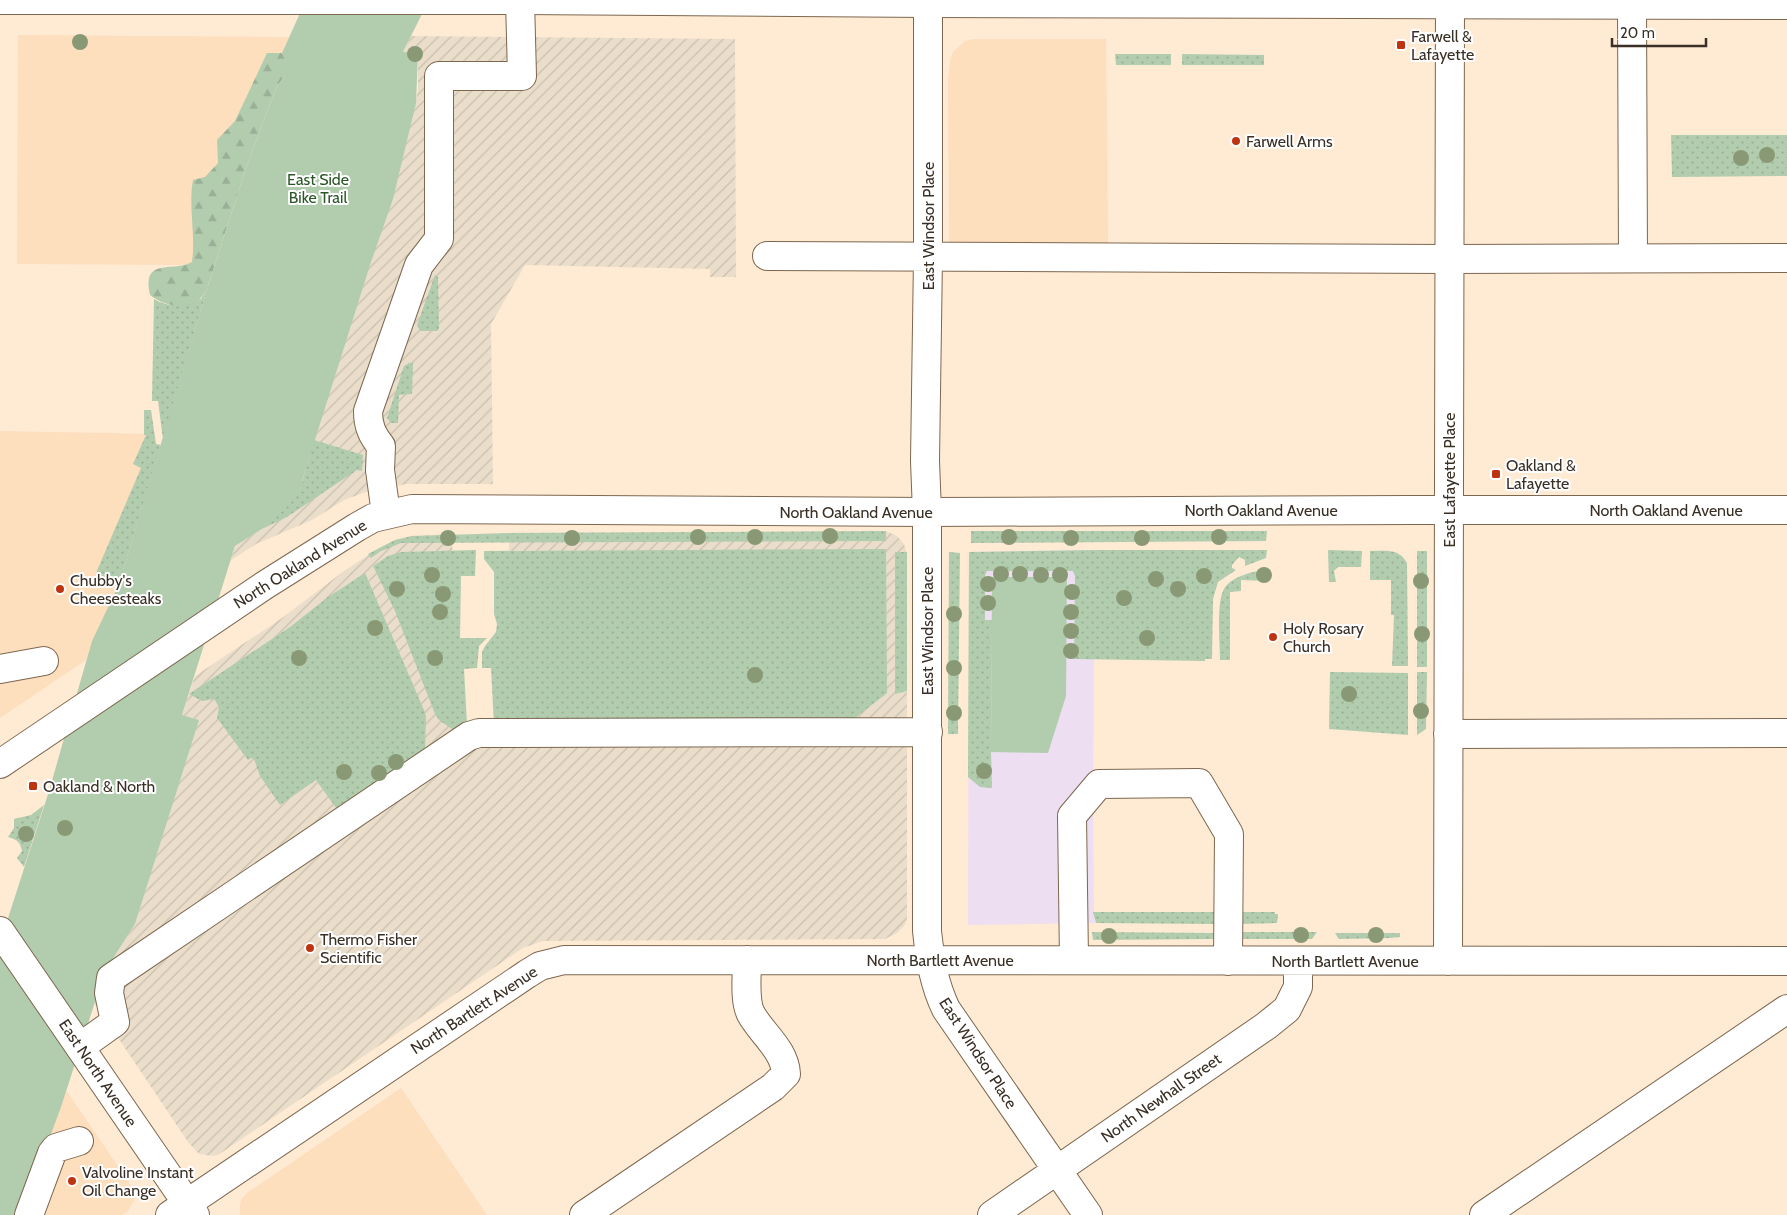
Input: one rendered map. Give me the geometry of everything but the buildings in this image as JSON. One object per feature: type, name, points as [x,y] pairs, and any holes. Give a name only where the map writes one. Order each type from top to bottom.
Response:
[{"type":"street","points":[[0,0],[1787,4]]},
{"type":"street","points":[[386,514],[380,470],[381,446],[374,438],[368,423],[368,411],[419,265],[438,239],[439,76],[522,76],[520,0]]},
{"type":"street","name":"East Windsor Place","points":[[928,2],[928,257],[925,461],[927,512],[928,931],[930,960],[936,986],[946,1009],[1088,1215]]},
{"type":"street","name":"East Lafayette Place","points":[[1448,961],[1450,2]]},
{"type":"street","points":[[1632,5],[1633,258]]},
{"type":"street","points":[[766,256],[1449,260],[1787,258]]},
{"type":"street","name":"North Oakland Avenue","points":[[0,764],[212,620],[357,527],[373,518],[412,510],[927,512],[1787,510]]},
{"type":"street","points":[[0,668],[44,661]]},
{"type":"street","points":[[80,1047],[115,1022],[109,993],[111,978],[468,736],[479,733],[928,732]]},
{"type":"street","points":[[1448,734],[1787,733]]},
{"type":"street","points":[[1074,960],[1072,816],[1099,784],[1199,783],[1229,834],[1228,961]]},
{"type":"street","name":"East North Avenue","points":[[1,933],[80,1047],[184,1211]]},
{"type":"street","name":"North Bartlett Avenue","points":[[184,1211],[540,966],[564,960],[1787,962]]},
{"type":"street","points":[[584,1215],[773,1087],[786,1074],[786,1065],[780,1054],[750,1013],[747,1004],[747,960]]},
{"type":"street","name":"North Newhall Street","points":[[992,1215],[1266,1026],[1287,1009],[1298,987],[1298,961]]},
{"type":"street","points":[[1484,1215],[1787,1009]]},
{"type":"street","points":[[30,1215],[52,1153],[56,1148],[79,1141]]},
{"type":"shaded area","points":[[18,35],[289,37],[191,265],[17,264]]},
{"type":"shaded area","points":[[411,36],[735,39],[736,277],[710,277],[710,269],[525,265],[491,324],[493,484],[406,484],[366,492],[344,500],[312,520],[256,544],[230,561],[236,545],[262,529],[302,482],[407,135],[418,91],[418,53],[403,53]]},
{"type":"shaded area","points":[[973,39],[1106,39],[1108,249],[962,247],[949,241],[948,79],[950,61],[953,52],[965,41]]},
{"type":"shaded area","points":[[0,431],[155,434],[156,444],[161,445],[119,584],[92,641],[86,660],[0,718]]},
{"type":"shaded area","points":[[886,531],[897,536],[904,544],[907,554],[907,919],[904,926],[897,933],[885,939],[543,941],[523,948],[218,1155],[199,1154],[188,1142],[94,1002],[105,971],[135,924],[198,720],[182,715],[195,676],[282,618],[344,571],[379,548],[395,540],[412,536],[452,534],[456,731],[509,724],[509,533]]},
{"type":"shaded area","points":[[1095,550],[1093,801],[1094,917],[1096,923],[968,925],[969,552]]},
{"type":"shaded area","points":[[401,1088],[487,1215],[240,1215],[242,1198],[250,1191]]},
{"type":"shaded area","points":[[66,1090],[132,1187],[135,1195],[134,1201],[128,1211],[122,1215],[21,1215]]},
{"type":"green space","name":"East Side Bike Trail","points":[[306,0],[429,0],[403,52],[418,53],[416,103],[393,199],[370,265],[302,481],[304,484],[262,529],[235,546],[182,715],[199,720],[135,924],[105,971],[61,1107],[21,1215],[0,1215],[0,943],[49,791],[92,641],[119,584],[209,283],[246,168],[276,88],[285,75],[285,60],[282,53]]},
{"type":"green space","points":[[267,53],[282,53],[285,59],[285,75],[276,88],[246,168],[209,283],[199,300],[193,303],[181,306],[161,302],[150,295],[148,283],[150,275],[155,270],[161,268],[185,265],[192,262],[191,200],[193,180],[205,177],[218,163],[217,140],[235,121]]},
{"type":"green space","points":[[1115,54],[1171,54],[1171,65],[1116,65]]},
{"type":"green space","points":[[1182,54],[1264,55],[1264,65],[1182,65]]},
{"type":"green space","points":[[1671,135],[1787,135],[1787,176],[1672,177]]},
{"type":"green space","points":[[435,275],[438,277],[439,329],[437,331],[420,331],[417,325]]},
{"type":"green space","points":[[209,283],[163,439],[158,401],[152,401],[154,299],[171,305],[195,301],[201,299]]},
{"type":"green space","points":[[413,363],[412,394],[399,395],[398,423],[391,423],[387,418],[404,366]]},
{"type":"green space","points":[[144,410],[151,410],[156,444],[161,445],[119,584],[96,573],[141,468],[133,464],[146,435],[144,435]]},
{"type":"green space","points":[[314,440],[363,455],[362,471],[357,470],[287,517],[262,529],[302,482]]},
{"type":"green space","points":[[886,531],[886,541],[401,543],[381,551],[371,558],[368,554],[395,540],[412,536],[509,533]]},
{"type":"green space","points":[[971,531],[1267,531],[1266,541],[971,543]]},
{"type":"green space","points":[[886,549],[887,693],[850,722],[494,725],[491,668],[482,668],[482,652],[496,632],[497,624],[494,614],[494,572],[484,559],[484,551]]},
{"type":"green space","points":[[476,550],[475,576],[461,576],[460,638],[487,638],[479,646],[477,668],[464,669],[467,724],[456,732],[439,720],[435,714],[395,611],[373,566],[388,556],[401,552]]},
{"type":"green space","points":[[1267,550],[1266,558],[1245,566],[1245,560],[1239,557],[1232,565],[1232,568],[1236,570],[1218,582],[1213,599],[1212,659],[1205,659],[1205,661],[1074,659],[1075,576],[1073,571],[987,571],[985,575],[985,620],[992,620],[992,788],[980,787],[968,777],[969,552]]},
{"type":"green space","points":[[1328,550],[1362,551],[1361,567],[1338,567],[1334,571],[1336,582],[1329,582]]},
{"type":"green space","points":[[1370,551],[1392,551],[1404,558],[1407,563],[1408,666],[1392,666],[1394,615],[1391,615],[1391,580],[1370,580]]},
{"type":"green space","points":[[1417,551],[1427,551],[1427,667],[1417,667]]},
{"type":"green space","points":[[895,552],[907,552],[907,691],[895,694]]},
{"type":"green space","points":[[949,552],[960,553],[958,734],[948,734]]},
{"type":"green space","points":[[1269,569],[1269,581],[1241,580],[1241,591],[1230,592],[1230,660],[1220,660],[1219,613],[1224,589],[1227,584],[1238,577]]},
{"type":"green space","points":[[365,573],[426,716],[425,754],[339,812],[316,780],[280,805],[260,776],[254,759],[248,760],[217,718],[219,707],[214,699],[202,701],[189,694],[290,627],[328,597]]},
{"type":"green space","points":[[992,577],[1067,577],[1066,696],[1048,753],[991,752]]},
{"type":"green space","points":[[1330,672],[1408,673],[1408,735],[1329,729]]},
{"type":"green space","points":[[1417,672],[1427,672],[1426,729],[1417,735]]},
{"type":"green space","points":[[44,805],[24,867],[17,858],[22,851],[19,843],[8,837],[14,828],[14,819],[31,815]]},
{"type":"green space","points":[[1093,912],[1217,912],[1217,924],[1096,923]]},
{"type":"green space","points":[[1239,912],[1275,912],[1275,914],[1278,914],[1277,923],[1239,924]]},
{"type":"green space","points":[[1092,932],[1216,933],[1215,939],[1093,940]]},
{"type":"green space","points":[[1241,932],[1317,932],[1312,939],[1241,939]]},
{"type":"green space","points":[[1335,933],[1400,933],[1400,937],[1339,939]]},
{"type":"place","name":"Farwell & Lafayette","points":[[1401,45]]},
{"type":"place","name":"Farwell Arms","points":[[1236,141]]},
{"type":"place","name":"Oakland & Lafayette","points":[[1496,474]]},
{"type":"place","name":"Chubby's Cheesesteaks","points":[[60,589]]},
{"type":"place","name":"Holy Rosary Church","points":[[1273,637]]},
{"type":"place","name":"Oakland & North","points":[[33,786]]},
{"type":"place","name":"Thermo Fisher Scientific","points":[[310,948]]},
{"type":"place","name":"Valvoline Instant Oil Change","points":[[72,1181]]}]
